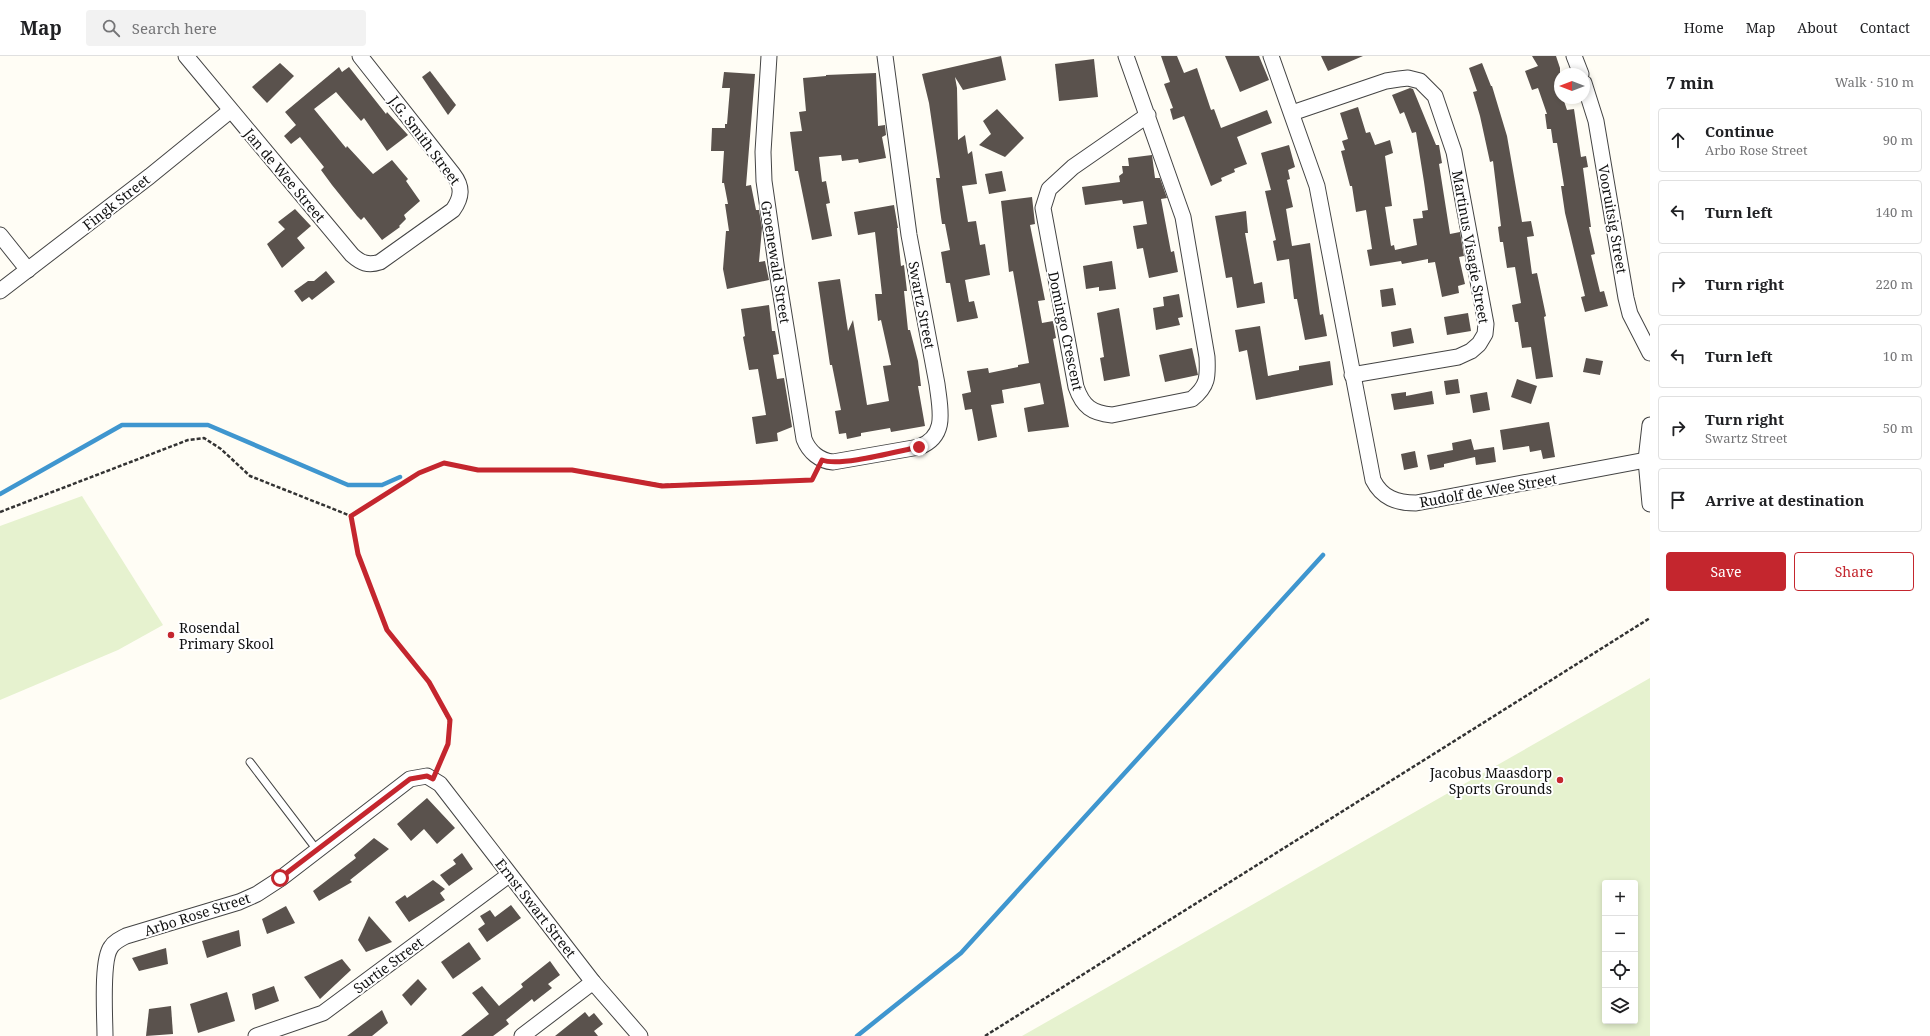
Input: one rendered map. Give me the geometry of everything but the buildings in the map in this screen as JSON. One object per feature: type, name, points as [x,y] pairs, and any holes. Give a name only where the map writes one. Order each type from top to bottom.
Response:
[{"type":"street","name":"Jan de Wee Street","points":[[186,56],[230,111],[355,258],[366,264],[375,264],[397,252]]},
{"type":"street","name":"J.G. Smith Street","points":[[360,56],[453,174],[460,187],[459,200],[453,210],[397,252]]},
{"type":"street","name":"Groenewald Street","points":[[769,56],[763,152],[764,181],[804,440],[807,447],[822,460]]},
{"type":"street","name":"Swartz Street","points":[[822,460],[833,462],[846,461],[919,447],[929,444],[937,435],[939,426],[940,408],[937,384],[909,235],[885,56]]},
{"type":"street","name":"Domingo Crescent","points":[[1126,56],[1148,115],[1183,217],[1207,357],[1208,372],[1202,391],[1192,399],[1112,415],[1099,414],[1083,402],[1076,387],[1043,208],[1049,188],[1073,167],[1148,115]]},
{"type":"street","points":[[1270,56],[1292,113],[1317,186],[1352,375]]},
{"type":"street","points":[[1574,56],[1579,68]]},
{"type":"street","name":"Martinus Visagie Street","points":[[1292,113],[1386,81],[1408,78],[1420,81],[1435,96],[1454,152],[1482,297],[1486,324],[1485,334],[1479,344],[1470,352],[1458,357],[1352,375]]},
{"type":"street","name":"Vooruitsig Street","points":[[1590,102],[1596,121],[1626,298],[1630,314],[1650,353]]},
{"type":"street","name":"Fingk Street","points":[[0,291],[150,176],[230,111]]},
{"type":"street","points":[[0,235],[28,270]]},
{"type":"street","name":"Rudolf de Wee Street","points":[[1352,375],[1373,480],[1382,493],[1392,500],[1405,503],[1416,503],[1646,460]]},
{"type":"street","points":[[1650,425],[1646,460],[1650,504]]},
{"type":"street","name":"Arbo Rose Street","points":[[105,1036],[105,966],[110,948],[116,941],[126,936],[239,902],[257,894],[410,779],[427,776],[433,779]]},
{"type":"street","name":"Ernst Swart Street","points":[[433,779],[440,784],[593,982],[640,1036]]},
{"type":"street","name":"Surtie Street","points":[[256,1036],[323,1013],[509,875]]},
{"type":"street","points":[[522,1036],[593,982]]},
{"type":"lane","points":[[250,762],[317,850]]},
{"type":"path","points":[[0,512],[188,440],[204,438],[221,449],[250,476],[351,516]]},
{"type":"path","points":[[351,516],[419,473],[444,463],[478,470],[572,470],[662,486],[812,480],[822,460]]},
{"type":"path","points":[[351,516],[358,554],[387,630],[429,682],[450,720],[448,744],[433,779]]},
{"type":"path","points":[[985,1036],[1650,618]]},
{"type":"green space","points":[[82,496],[163,625],[118,650],[0,700],[0,526]]},
{"type":"green space","name":"Jacobus Maasdorp Sports Grounds","points":[[1650,678],[1650,1036],[1022,1036]]},
{"type":"waterway","points":[[0,494],[122,425],[208,425],[348,485],[382,485],[400,477]]},
{"type":"waterway","points":[[857,1036],[961,953],[1323,555]]},
{"type":"place","name":"Rosendal Primary Skool","points":[[171,635]]},
{"type":"place","name":"Jacobus Maasdorp Sports Grounds","points":[[1560,780]]},
{"type":"route","points":[[280,878],[410,779],[427,776],[433,779],[448,744],[450,720],[429,682],[387,630],[358,554],[351,516],[419,473],[444,463],[478,470],[572,470],[662,486],[758,483],[812,480],[822,460],[833,462],[846,461],[919,447]]}]
